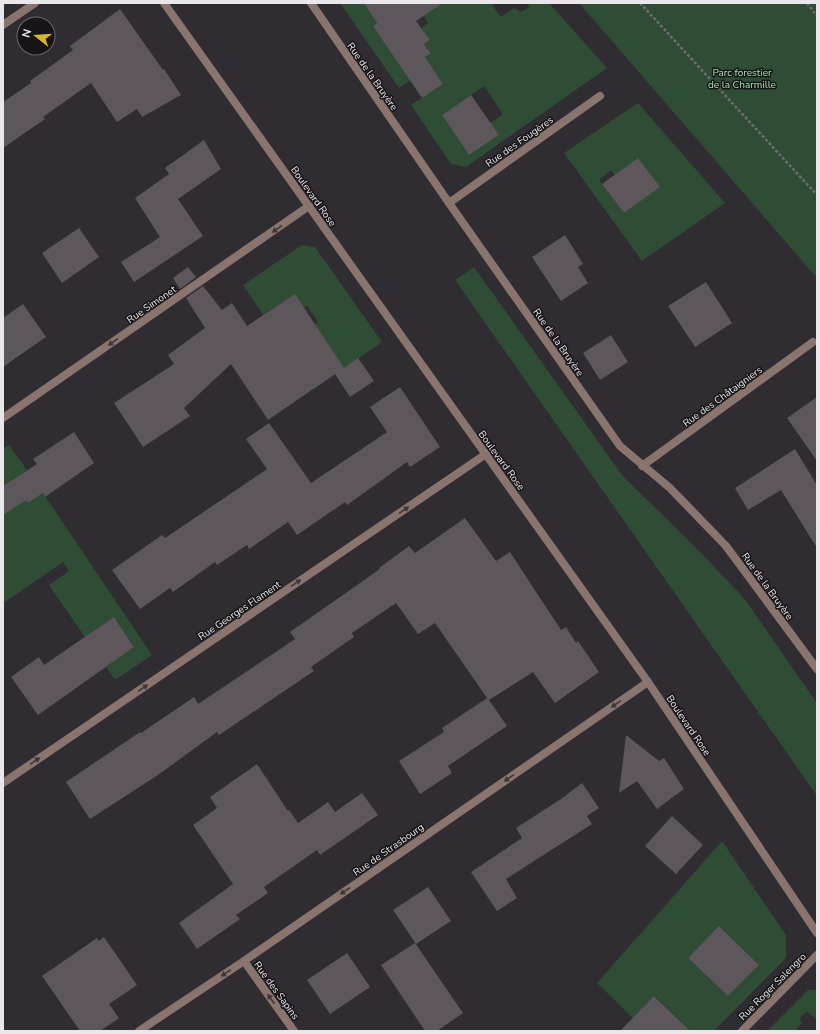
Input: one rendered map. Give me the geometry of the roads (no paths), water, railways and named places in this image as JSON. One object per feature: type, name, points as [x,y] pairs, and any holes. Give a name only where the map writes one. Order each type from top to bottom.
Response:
[{"type":"street","points":[[3,25],[35,3]]},
{"type":"street","name":"Boulevard Rose","points":[[164,3],[648,682],[817,933]]},
{"type":"street","name":"Rue de la Bruyère","points":[[311,3],[449,203],[620,446],[670,488],[726,546],[817,669]]},
{"type":"street","name":"Rue des Fougères","points":[[449,203],[600,96]]},
{"type":"street","name":"Rue Simonet","points":[[3,418],[309,206]]},
{"type":"street","name":"Rue des Châtaigniers","points":[[642,466],[813,342]]},
{"type":"street","name":"Rue Georges Flament","points":[[3,783],[486,454]]},
{"type":"street","name":"Rue de Strasbourg","points":[[139,1031],[244,961],[648,682]]},
{"type":"street","name":"Rue Roger Salengro","points":[[742,1031],[817,955]]},
{"type":"street","name":"Rue des Sapins","points":[[244,961],[294,1031]]},
{"type":"park label","name":"Parc forestier de la Charmille","points":[[742,78]]}]
